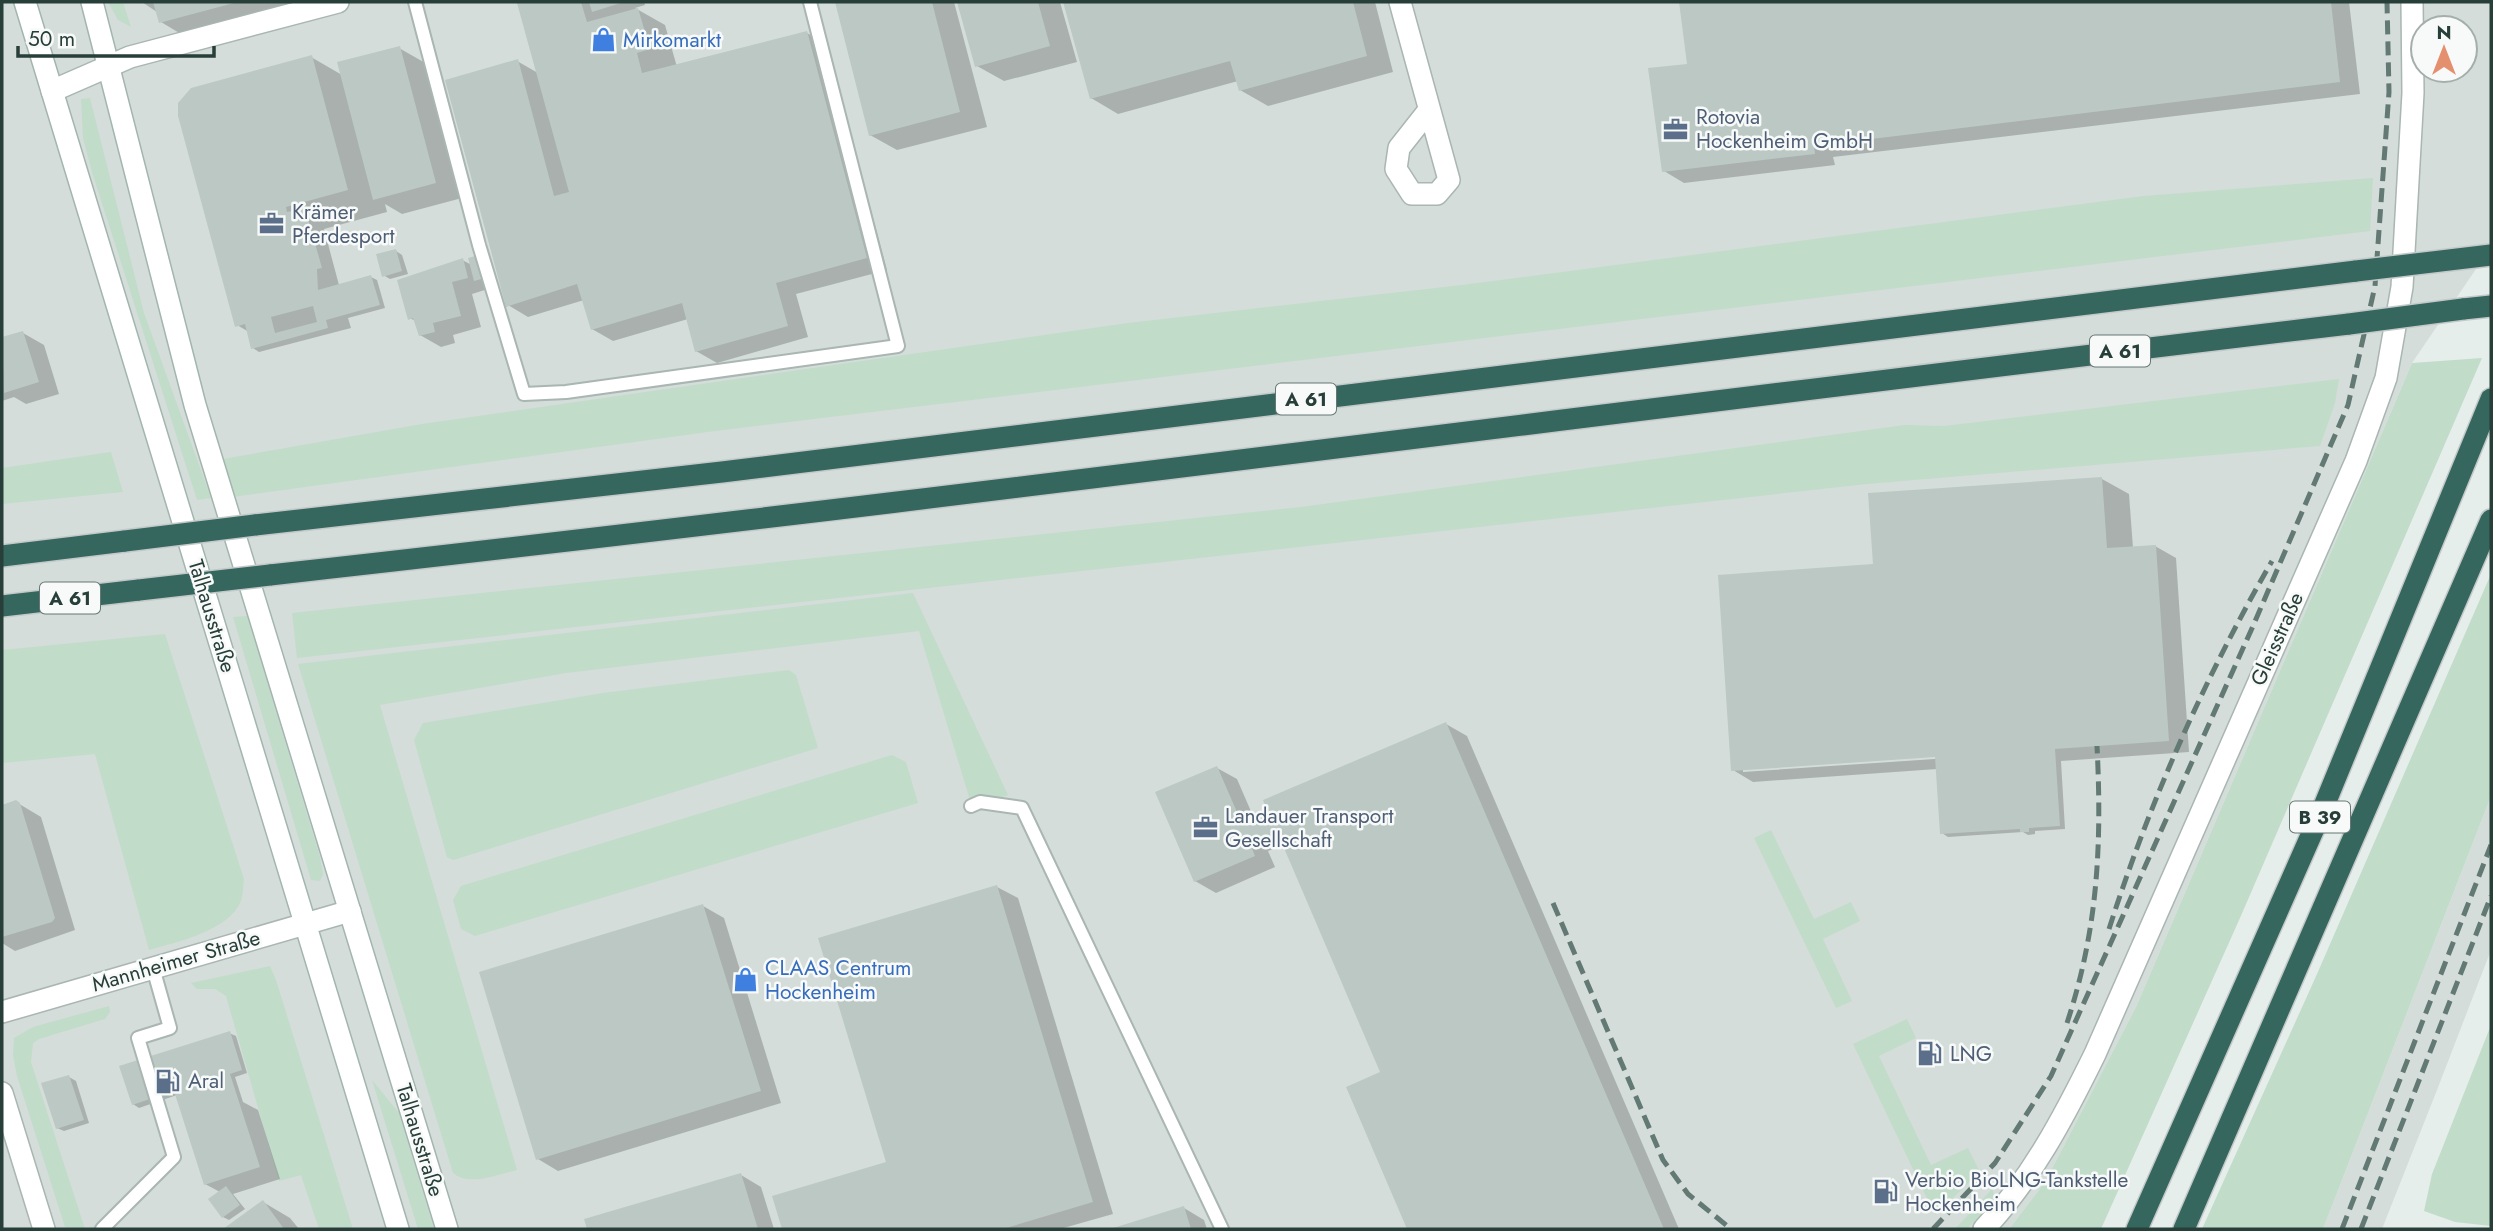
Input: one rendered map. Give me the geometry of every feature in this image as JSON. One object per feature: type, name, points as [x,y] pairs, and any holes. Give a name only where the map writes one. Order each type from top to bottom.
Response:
[{"type":"highway","name":"A 61","points":[[2,555],[722,472],[2491,255]]},
{"type":"highway","name":"A 61","points":[[2,606],[610,537],[1891,377],[2491,306]]},
{"type":"highway","name":"A 61","points":[[2463,309],[2491,311]]},
{"type":"highway","name":"B 39","points":[[2137,1229],[2324,806],[2491,399]]},
{"type":"highway","name":"B 39","points":[[2184,1229],[2491,520]]},
{"type":"main road","name":"Talhausstraße","points":[[25,2],[398,1229]]},
{"type":"main road","name":"Talhausstraße","points":[[92,2],[191,392],[447,1229]]},
{"type":"main road","points":[[52,91],[162,47],[338,2]]},
{"type":"main road","points":[[1400,2],[1429,110]]},
{"type":"main road","name":"Gleisstraße","points":[[1984,1229],[2020,1186],[2057,1131],[2095,1054],[2357,461],[2386,378],[2394,346],[2407,240],[2413,93],[2412,2]]},
{"type":"main road","name":"Mannheimer Straße","points":[[2,1012],[304,922],[350,911]]},
{"type":"main road","points":[[2,1093],[44,1229]]},
{"type":"lane","points":[[415,2],[479,245],[524,394],[566,392],[898,346],[810,2]]},
{"type":"lane","points":[[971,806],[980,802],[1021,808],[1222,1229]]},
{"type":"lane","points":[[102,1229],[174,1157],[138,1038],[170,1028],[153,968]]},
{"type":"shaded area","points":[[2,2],[2491,2],[2491,247],[2412,363],[2136,1007],[2045,1182],[2009,1229],[2,1229]]},
{"type":"shaded area","points":[[2491,796],[2491,950],[2437,1090],[2382,1229],[2323,1229]]},
{"type":"green space","points":[[108,2],[123,2],[131,27],[118,20]]},
{"type":"green space","points":[[90,98],[144,313],[211,498],[197,500],[92,172],[83,138],[81,99]]},
{"type":"green space","points":[[2373,178],[2370,231],[715,431],[224,498],[212,461],[422,424],[1128,323],[1462,285],[2144,196]]},
{"type":"green space","points":[[2482,358],[2240,918],[2101,1229],[2009,1229],[2045,1182],[2136,1007],[2412,363]]},
{"type":"green space","points":[[2339,379],[2335,403],[2320,446],[1867,484],[297,658],[292,613],[1301,507],[1905,425],[1944,426]]},
{"type":"green space","points":[[111,452],[123,492],[2,504],[2,468]]},
{"type":"green space","points":[[2491,574],[2491,796],[2323,1229],[2202,1229],[2317,974]]},
{"type":"green space","points":[[913,593],[1008,795],[972,807],[919,631],[566,673],[380,705],[517,1170],[475,1179],[467,1179],[453,1173],[298,664]]},
{"type":"green space","points":[[247,616],[320,857],[323,874],[320,881],[311,880],[233,617]]},
{"type":"green space","points":[[165,634],[244,879],[241,901],[225,920],[201,934],[149,950],[95,754],[2,763],[2,650]]},
{"type":"green space","points":[[789,670],[796,675],[818,748],[453,860],[447,857],[414,740],[423,723],[603,693]]},
{"type":"green space","points":[[892,755],[906,762],[918,803],[475,936],[461,929],[453,900],[461,886]]},
{"type":"green space","points":[[1771,830],[1814,919],[1851,902],[1860,921],[1823,939],[1852,1001],[1836,1008],[1754,838]]},
{"type":"green space","points":[[270,966],[353,1229],[319,1229],[301,1175],[279,1181],[226,996],[215,989],[197,989],[191,983]]},
{"type":"green space","points":[[109,1006],[110,1012],[105,1019],[33,1043],[31,1062],[85,1229],[65,1227],[17,1076],[13,1055],[14,1038],[33,1027]]},
{"type":"green space","points":[[1907,1019],[1916,1038],[1879,1056],[1931,1165],[1968,1148],[1980,1172],[1935,1215],[1853,1044]]},
{"type":"green space","points":[[2491,1025],[2491,1226],[2455,1222],[2424,1211],[2432,1174]]},
{"type":"green space","points":[[372,1080],[399,1113],[434,1229],[418,1229]]},
{"type":"green space","points":[[1992,1189],[1994,1194],[1990,1206],[1967,1229],[1955,1229]]},
{"type":"building","points":[[153,2],[234,2],[234,3],[159,23]]},
{"type":"building","points":[[581,2],[587,22],[638,8],[650,49],[637,53],[642,73],[807,31],[867,258],[776,283],[788,326],[695,352],[682,303],[591,330],[577,284],[506,307],[445,80],[518,59],[554,196],[569,192],[517,3]]},
{"type":"building","points":[[589,2],[624,2],[592,12]]},
{"type":"building","points":[[835,2],[932,2],[960,112],[869,136]]},
{"type":"building","points":[[957,2],[1038,2],[1050,46],[975,67]]},
{"type":"building","points":[[1063,2],[1353,2],[1367,56],[1239,91],[1230,61],[1090,99]]},
{"type":"building","points":[[1679,2],[2331,2],[2340,82],[1814,146],[1815,154],[1662,172],[1648,68],[1687,64]]},
{"type":"building","points":[[400,46],[436,183],[373,200],[337,62]]},
{"type":"building","points":[[312,55],[348,190],[286,207],[287,212],[305,208],[322,268],[317,269],[318,290],[371,275],[380,305],[326,320],[328,328],[251,349],[245,324],[235,327],[178,116],[178,103],[191,88]],"holes":[[[313,306],[317,322],[275,333],[271,317]]]},
{"type":"building","points":[[396,249],[402,271],[382,277],[376,254]]},
{"type":"building","points":[[479,255],[485,278],[474,281],[468,258]]},
{"type":"building","points":[[463,258],[468,278],[452,282],[461,316],[433,323],[435,332],[419,336],[413,318],[408,320],[397,280]]},
{"type":"building","points":[[23,331],[39,382],[4,393],[2,337]]},
{"type":"building","points":[[2102,477],[2107,548],[2156,545],[2169,741],[2055,749],[2060,826],[2029,828],[2029,832],[2020,832],[2020,829],[1940,834],[1935,757],[1731,771],[1718,575],[1873,564],[1868,493]]},
{"type":"building","points":[[1446,722],[1664,1229],[1407,1229],[1346,1087],[1380,1072],[1278,834],[1251,846],[1255,856],[1194,882],[1155,792],[1217,766],[1240,819],[1266,808],[1263,800]]},
{"type":"building","points":[[16,800],[20,803],[55,918],[52,922],[2,937],[2,805]]},
{"type":"building","points":[[997,885],[1093,1202],[1003,1229],[782,1229],[772,1196],[886,1162],[818,938]]},
{"type":"building","points":[[703,904],[761,1091],[536,1160],[479,972]]},
{"type":"building","points":[[230,1031],[242,1070],[230,1074],[260,1167],[204,1185],[174,1091],[132,1105],[119,1066]]},
{"type":"building","points":[[69,1075],[84,1120],[56,1129],[41,1083]]},
{"type":"building","points":[[741,1173],[758,1229],[587,1229],[584,1219]]},
{"type":"building","points":[[226,1186],[240,1205],[222,1218],[208,1199]]},
{"type":"building","points":[[263,1200],[284,1229],[223,1229]]},
{"type":"building","points":[[1184,1206],[1191,1229],[1110,1229]]},
{"type":"railway","points":[[1933,1229],[1995,1163],[2051,1076],[2253,626],[2348,405],[2375,286],[2389,92],[2387,2]]},
{"type":"railway","points":[[2109,929],[2142,834],[2181,740],[2224,649],[2272,561]]},
{"type":"railway","points":[[2067,1023],[2085,954],[2096,886],[2099,817],[2097,746]]},
{"type":"railway","points":[[2342,1229],[2491,845]]},
{"type":"railway","points":[[2361,1229],[2491,896]]},
{"type":"railway","points":[[1553,903],[1663,1160],[1688,1194],[1731,1229]]},
{"type":"place","name":"Mirkomarkt","points":[[603,40]]},
{"type":"place","name":"Rotovia Hockenheim GmbH","points":[[1676,129]]},
{"type":"place","name":"Krämer Pferdesport","points":[[272,224]]},
{"type":"place","name":"Landauer Transport Gesellschaft","points":[[1205,828]]},
{"type":"place","name":"CLAAS Centrum Hockenheim","points":[[745,980]]},
{"type":"place","name":"LNG","points":[[1930,1054]]},
{"type":"place","name":"Aral","points":[[168,1081]]},
{"type":"place","name":"Verbio BioLNG-Tankstelle Hockenheim","points":[[1885,1192]]}]
